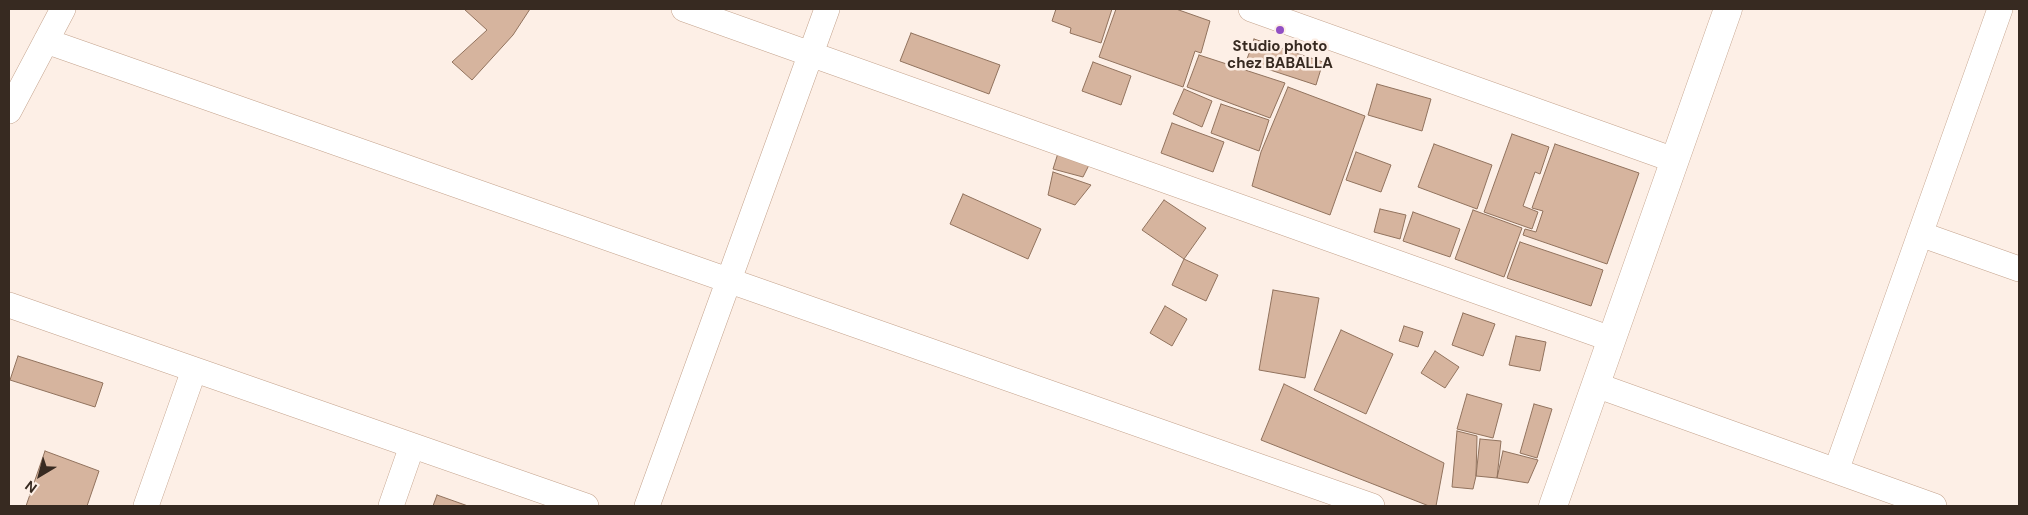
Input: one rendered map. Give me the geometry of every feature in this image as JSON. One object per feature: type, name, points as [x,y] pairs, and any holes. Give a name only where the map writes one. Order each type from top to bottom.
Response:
[{"type":"main road","points":[[1553,506],[1728,9]]},
{"type":"street","points":[[9,111],[63,9]]},
{"type":"street","points":[[684,9],[1611,339]]},
{"type":"street","points":[[647,506],[827,9]]},
{"type":"street","points":[[1251,9],[1674,160]]},
{"type":"street","points":[[1836,471],[2000,9]]},
{"type":"street","points":[[2010,9],[2019,12]]},
{"type":"street","points":[[46,41],[1372,506]]},
{"type":"street","points":[[1920,234],[2019,269]]},
{"type":"street","points":[[9,305],[586,506]]},
{"type":"street","points":[[146,506],[194,370]]},
{"type":"street","points":[[1596,385],[1934,506]]},
{"type":"street","points":[[391,506],[412,446]]},
{"type":"building","points":[[464,9],[530,9],[513,35],[472,80],[452,62],[487,30]]},
{"type":"building","points":[[1056,9],[1112,9],[1101,43],[1070,33],[1071,28],[1052,21]]},
{"type":"building","points":[[1116,9],[1176,9],[1210,21],[1201,53],[1195,51],[1183,87],[1099,57]]},
{"type":"building","points":[[911,33],[1000,65],[989,94],[900,61]]},
{"type":"building","points":[[1254,39],[1323,62],[1316,85],[1246,62]]},
{"type":"building","points":[[1199,55],[1285,83],[1270,118],[1187,87]]},
{"type":"building","points":[[1093,62],[1131,76],[1121,105],[1082,91]]},
{"type":"building","points":[[1377,84],[1431,99],[1422,131],[1368,115]]},
{"type":"building","points":[[1288,87],[1365,116],[1330,215],[1252,186],[1261,152]]},
{"type":"building","points":[[1184,89],[1212,101],[1202,127],[1173,114]]},
{"type":"building","points":[[1221,104],[1269,120],[1259,151],[1211,133]]},
{"type":"building","points":[[1172,123],[1224,142],[1213,172],[1161,153]]},
{"type":"building","points":[[1512,134],[1549,147],[1540,174],[1535,172],[1523,206],[1538,212],[1532,229],[1484,212]]},
{"type":"building","points":[[1434,144],[1492,165],[1477,209],[1418,187]]},
{"type":"building","points":[[1555,144],[1639,173],[1607,264],[1523,235],[1525,229],[1536,232],[1543,211],[1532,208]]},
{"type":"building","points":[[1059,150],[1091,161],[1083,177],[1053,169]]},
{"type":"building","points":[[1356,152],[1391,165],[1381,192],[1346,180]]},
{"type":"building","points":[[1053,172],[1091,185],[1075,205],[1048,195]]},
{"type":"building","points":[[963,194],[1041,229],[1028,259],[950,224]]},
{"type":"building","points":[[1164,200],[1206,228],[1184,259],[1142,230]]},
{"type":"building","points":[[1380,209],[1406,215],[1400,239],[1374,232]]},
{"type":"building","points":[[1473,210],[1522,228],[1504,277],[1455,259]]},
{"type":"building","points":[[1413,212],[1460,229],[1450,257],[1403,241]]},
{"type":"building","points":[[1520,242],[1603,270],[1591,306],[1507,278]]},
{"type":"building","points":[[1184,259],[1218,275],[1206,301],[1172,285]]},
{"type":"building","points":[[1273,290],[1319,298],[1305,378],[1259,370]]},
{"type":"building","points":[[1165,306],[1187,319],[1172,346],[1150,333]]},
{"type":"building","points":[[1463,313],[1495,324],[1483,356],[1452,345]]},
{"type":"building","points":[[1404,326],[1423,332],[1418,347],[1399,341]]},
{"type":"building","points":[[1341,330],[1393,354],[1366,414],[1314,390]]},
{"type":"building","points":[[1516,336],[1546,342],[1540,371],[1509,365]]},
{"type":"building","points":[[1435,351],[1459,367],[1445,388],[1421,373]]},
{"type":"building","points":[[18,356],[103,383],[95,407],[10,380]]},
{"type":"building","points":[[1284,384],[1444,463],[1436,506],[1429,506],[1261,440]]},
{"type":"building","points":[[1467,394],[1502,404],[1493,438],[1457,429]]},
{"type":"building","points":[[1534,404],[1552,409],[1537,458],[1520,453]]},
{"type":"building","points":[[1457,431],[1477,436],[1476,476],[1473,489],[1452,487]]},
{"type":"building","points":[[1480,439],[1501,441],[1497,478],[1476,476]]},
{"type":"building","points":[[45,451],[99,471],[87,506],[26,506]]},
{"type":"building","points":[[1503,451],[1538,460],[1528,483],[1497,478]]},
{"type":"building","points":[[437,495],[468,506],[433,506]]},
{"type":"place","name":"Studio photo chez BABALLA","points":[[1280,30]]}]
